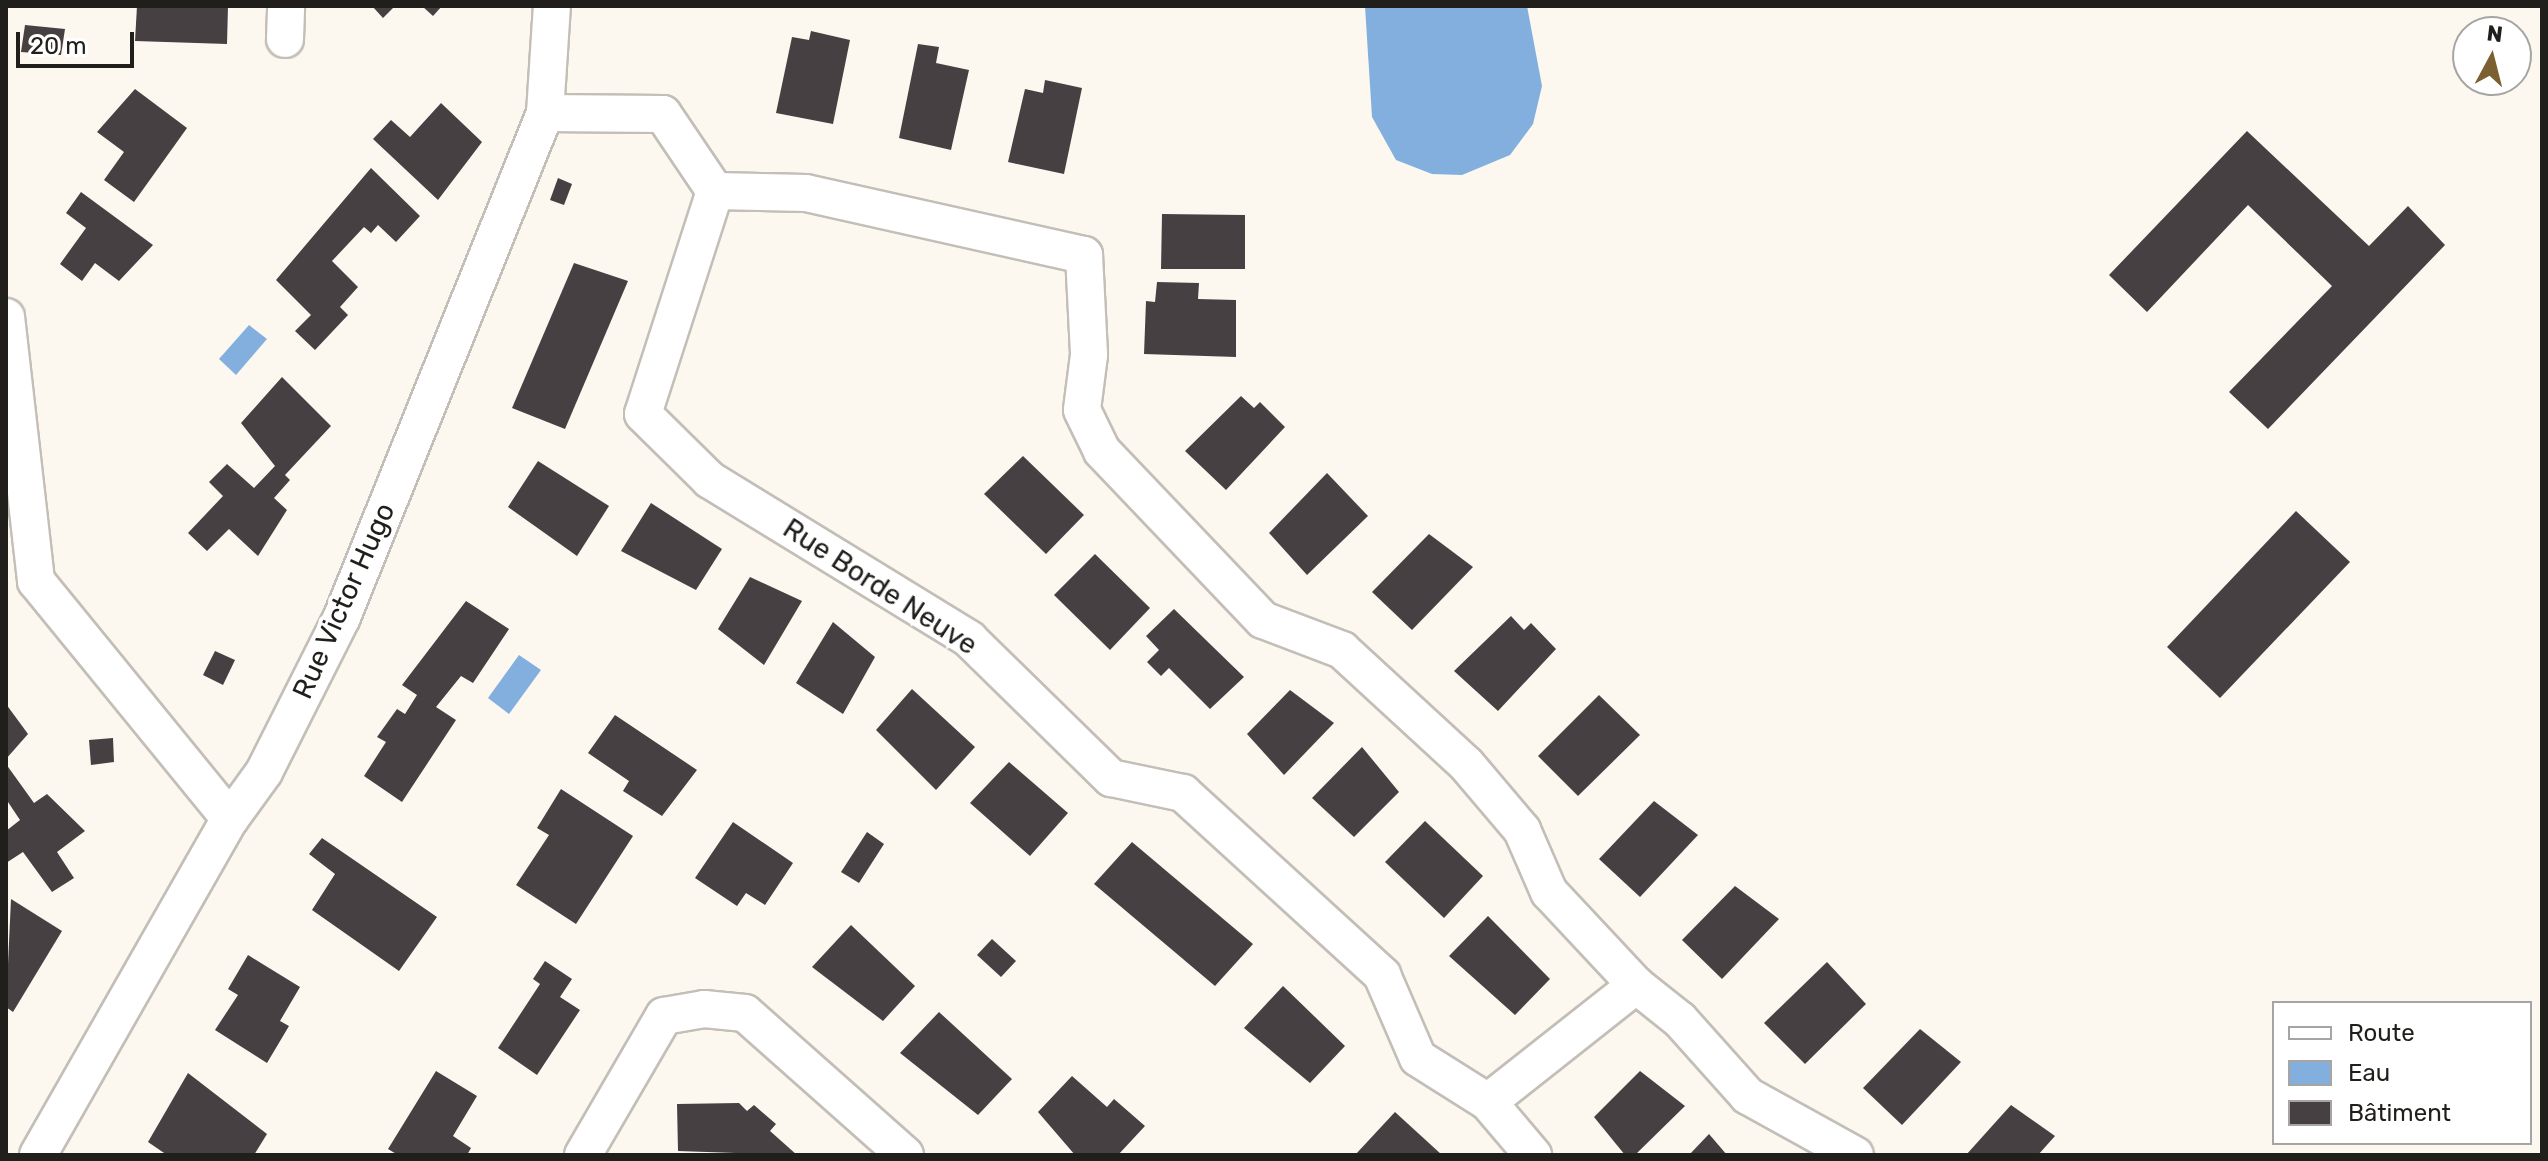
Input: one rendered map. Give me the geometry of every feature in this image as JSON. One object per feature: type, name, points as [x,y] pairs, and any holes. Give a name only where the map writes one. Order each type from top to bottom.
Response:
[{"type":"street","name":"Rue Victor Hugo","points":[[38,1155],[230,819],[264,772],[342,617],[545,113],[552,6]]},
{"type":"street","points":[[545,113],[663,114],[715,191],[806,193],[1084,255],[1089,355],[1082,410],[1102,451],[1237,584],[1263,620],[1342,650],[1466,764],[1522,830],[1549,892],[1636,985],[1680,1020],[1748,1096],[1855,1155]]},
{"type":"street","name":"Rue Borde Neuve","points":[[715,191],[643,414],[710,480],[969,639],[1111,778],[1183,793],[1382,975],[1418,1058],[1488,1102],[1533,1155]]},
{"type":"street","points":[[6,317],[21,579],[230,819]]},
{"type":"street","points":[[1488,1102],[1636,985]]},
{"type":"street","points":[[583,1155],[664,1016],[704,1009],[745,1013],[905,1155]]},
{"type":"water","points":[[1365,6],[1527,6],[1542,86],[1533,124],[1510,155],[1462,175],[1432,174],[1396,160],[1372,117]]},
{"type":"water","points":[[249,325],[267,339],[236,375],[219,359]]},
{"type":"water","points":[[519,655],[541,670],[509,714],[488,698]]},
{"type":"building","points":[[137,6],[228,6],[227,44],[135,41]]},
{"type":"building","points":[[372,6],[395,6],[383,18]]},
{"type":"building","points":[[422,6],[442,6],[433,16]]},
{"type":"building","points":[[25,25],[65,29],[61,55],[21,52]]},
{"type":"building","points":[[811,31],[850,40],[833,124],[776,113],[792,37],[809,40]]},
{"type":"building","points":[[918,44],[939,47],[936,63],[969,70],[951,150],[899,138]]},
{"type":"building","points":[[1045,80],[1082,88],[1064,174],[1008,162],[1025,89],[1043,93]]},
{"type":"building","points":[[135,89],[187,128],[134,202],[104,180],[124,152],[97,132]]},
{"type":"building","points":[[441,103],[482,142],[438,200],[373,139],[391,120],[410,137]]},
{"type":"building","points":[[2247,131],[2369,246],[2408,206],[2445,245],[2268,429],[2229,392],[2332,286],[2248,205],[2147,312],[2109,275]]},
{"type":"building","points":[[371,168],[420,216],[396,242],[378,225],[371,233],[364,227],[332,261],[358,287],[340,307],[348,315],[315,350],[295,331],[311,315],[276,280]]},
{"type":"building","points":[[558,178],[572,184],[564,205],[550,200]]},
{"type":"building","points":[[81,192],[153,245],[119,281],[95,263],[82,281],[60,264],[86,228],[66,213]]},
{"type":"building","points":[[1162,214],[1245,215],[1245,269],[1161,269]]},
{"type":"building","points":[[574,263],[628,281],[565,429],[512,408]]},
{"type":"building","points":[[1157,282],[1199,283],[1198,299],[1236,300],[1236,357],[1144,354],[1146,301],[1155,302]]},
{"type":"building","points":[[282,377],[331,426],[285,475],[290,480],[274,498],[287,510],[258,556],[229,529],[207,551],[188,533],[223,496],[209,482],[227,464],[254,488],[275,466],[241,423]]},
{"type":"building","points":[[1241,396],[1254,408],[1260,402],[1285,427],[1226,490],[1185,451]]},
{"type":"building","points":[[1023,456],[1084,515],[1046,554],[984,494]]},
{"type":"building","points":[[538,461],[609,506],[577,556],[508,507]]},
{"type":"building","points":[[1327,473],[1368,516],[1307,575],[1269,533]]},
{"type":"building","points":[[651,503],[722,549],[696,590],[621,551]]},
{"type":"building","points":[[2296,511],[2350,562],[2220,698],[2167,647]]},
{"type":"building","points":[[1429,534],[1473,567],[1412,630],[1372,592]]},
{"type":"building","points":[[1095,554],[1150,608],[1110,650],[1054,595]]},
{"type":"building","points":[[750,577],[802,601],[764,665],[718,629]]},
{"type":"building","points":[[466,601],[509,629],[473,683],[461,676],[436,707],[456,720],[402,802],[364,776],[386,742],[377,737],[397,709],[405,714],[417,695],[402,685]]},
{"type":"building","points":[[1174,609],[1244,677],[1210,709],[1169,668],[1161,676],[1147,662],[1159,650],[1146,636]]},
{"type":"building","points":[[1511,616],[1524,630],[1531,623],[1556,649],[1498,711],[1454,671]]},
{"type":"building","points":[[833,622],[875,657],[843,714],[796,683]]},
{"type":"building","points":[[215,651],[235,660],[223,685],[203,675]]},
{"type":"building","points":[[912,689],[975,747],[936,790],[876,730]]},
{"type":"building","points":[[1290,690],[1334,723],[1284,775],[1247,734]]},
{"type":"building","points":[[1599,695],[1640,735],[1578,796],[1538,756]]},
{"type":"building","points":[[6,704],[28,734],[6,759]]},
{"type":"building","points":[[615,715],[697,770],[662,816],[623,791],[629,781],[588,753]]},
{"type":"building","points":[[113,738],[114,762],[91,765],[89,740]]},
{"type":"building","points":[[1362,747],[1399,792],[1354,837],[1312,798]]},
{"type":"building","points":[[1009,762],[1068,813],[1030,856],[970,803]]},
{"type":"building","points":[[6,764],[34,803],[47,794],[85,831],[57,852],[74,878],[52,892],[23,852],[6,863],[6,831],[20,820],[6,799]]},
{"type":"building","points":[[561,789],[633,836],[576,924],[516,885],[549,835],[537,828]]},
{"type":"building","points":[[1654,801],[1698,835],[1640,897],[1599,859]]},
{"type":"building","points":[[1425,821],[1483,876],[1444,918],[1385,862]]},
{"type":"building","points":[[733,822],[793,863],[765,905],[746,893],[737,906],[695,878]]},
{"type":"building","points":[[867,832],[884,844],[859,883],[841,872]]},
{"type":"building","points":[[322,838],[437,917],[399,971],[312,910],[335,874],[309,854]]},
{"type":"building","points":[[1132,842],[1253,944],[1215,986],[1094,884]]},
{"type":"building","points":[[1735,886],[1779,919],[1722,979],[1682,940]]},
{"type":"building","points":[[11,899],[62,931],[13,1012],[6,1007]]},
{"type":"building","points":[[1488,916],[1550,979],[1515,1015],[1449,956]]},
{"type":"building","points":[[851,925],[915,986],[883,1021],[812,967]]},
{"type":"building","points":[[992,939],[1016,961],[1001,977],[977,955]]},
{"type":"building","points":[[248,955],[300,987],[280,1021],[289,1026],[267,1063],[215,1030],[238,995],[228,989]]},
{"type":"building","points":[[545,961],[572,979],[560,997],[580,1010],[537,1075],[498,1048],[540,984],[533,979]]},
{"type":"building","points":[[1827,962],[1866,1004],[1805,1064],[1764,1023]]},
{"type":"building","points":[[1283,986],[1345,1046],[1310,1083],[1244,1028]]},
{"type":"building","points":[[939,1012],[1012,1079],[978,1115],[900,1053]]},
{"type":"building","points":[[1920,1029],[1961,1062],[1902,1125],[1863,1088]]},
{"type":"building","points":[[436,1071],[477,1096],[453,1136],[471,1148],[467,1155],[398,1155],[388,1149]]},
{"type":"building","points":[[1640,1071],[1685,1106],[1635,1155],[1625,1155],[1594,1117]]},
{"type":"building","points":[[188,1073],[267,1134],[254,1155],[167,1155],[148,1142]]},
{"type":"building","points":[[1072,1076],[1107,1107],[1114,1099],[1145,1126],[1118,1155],[1075,1155],[1038,1112]]},
{"type":"building","points":[[739,1103],[747,1111],[754,1105],[776,1124],[770,1131],[797,1155],[678,1151],[677,1104]]},
{"type":"building","points":[[2011,1105],[2055,1136],[2038,1155],[1966,1155]]},
{"type":"building","points":[[1395,1112],[1442,1155],[1355,1155]]},
{"type":"building","points":[[1709,1134],[1727,1155],[1689,1155]]}]
